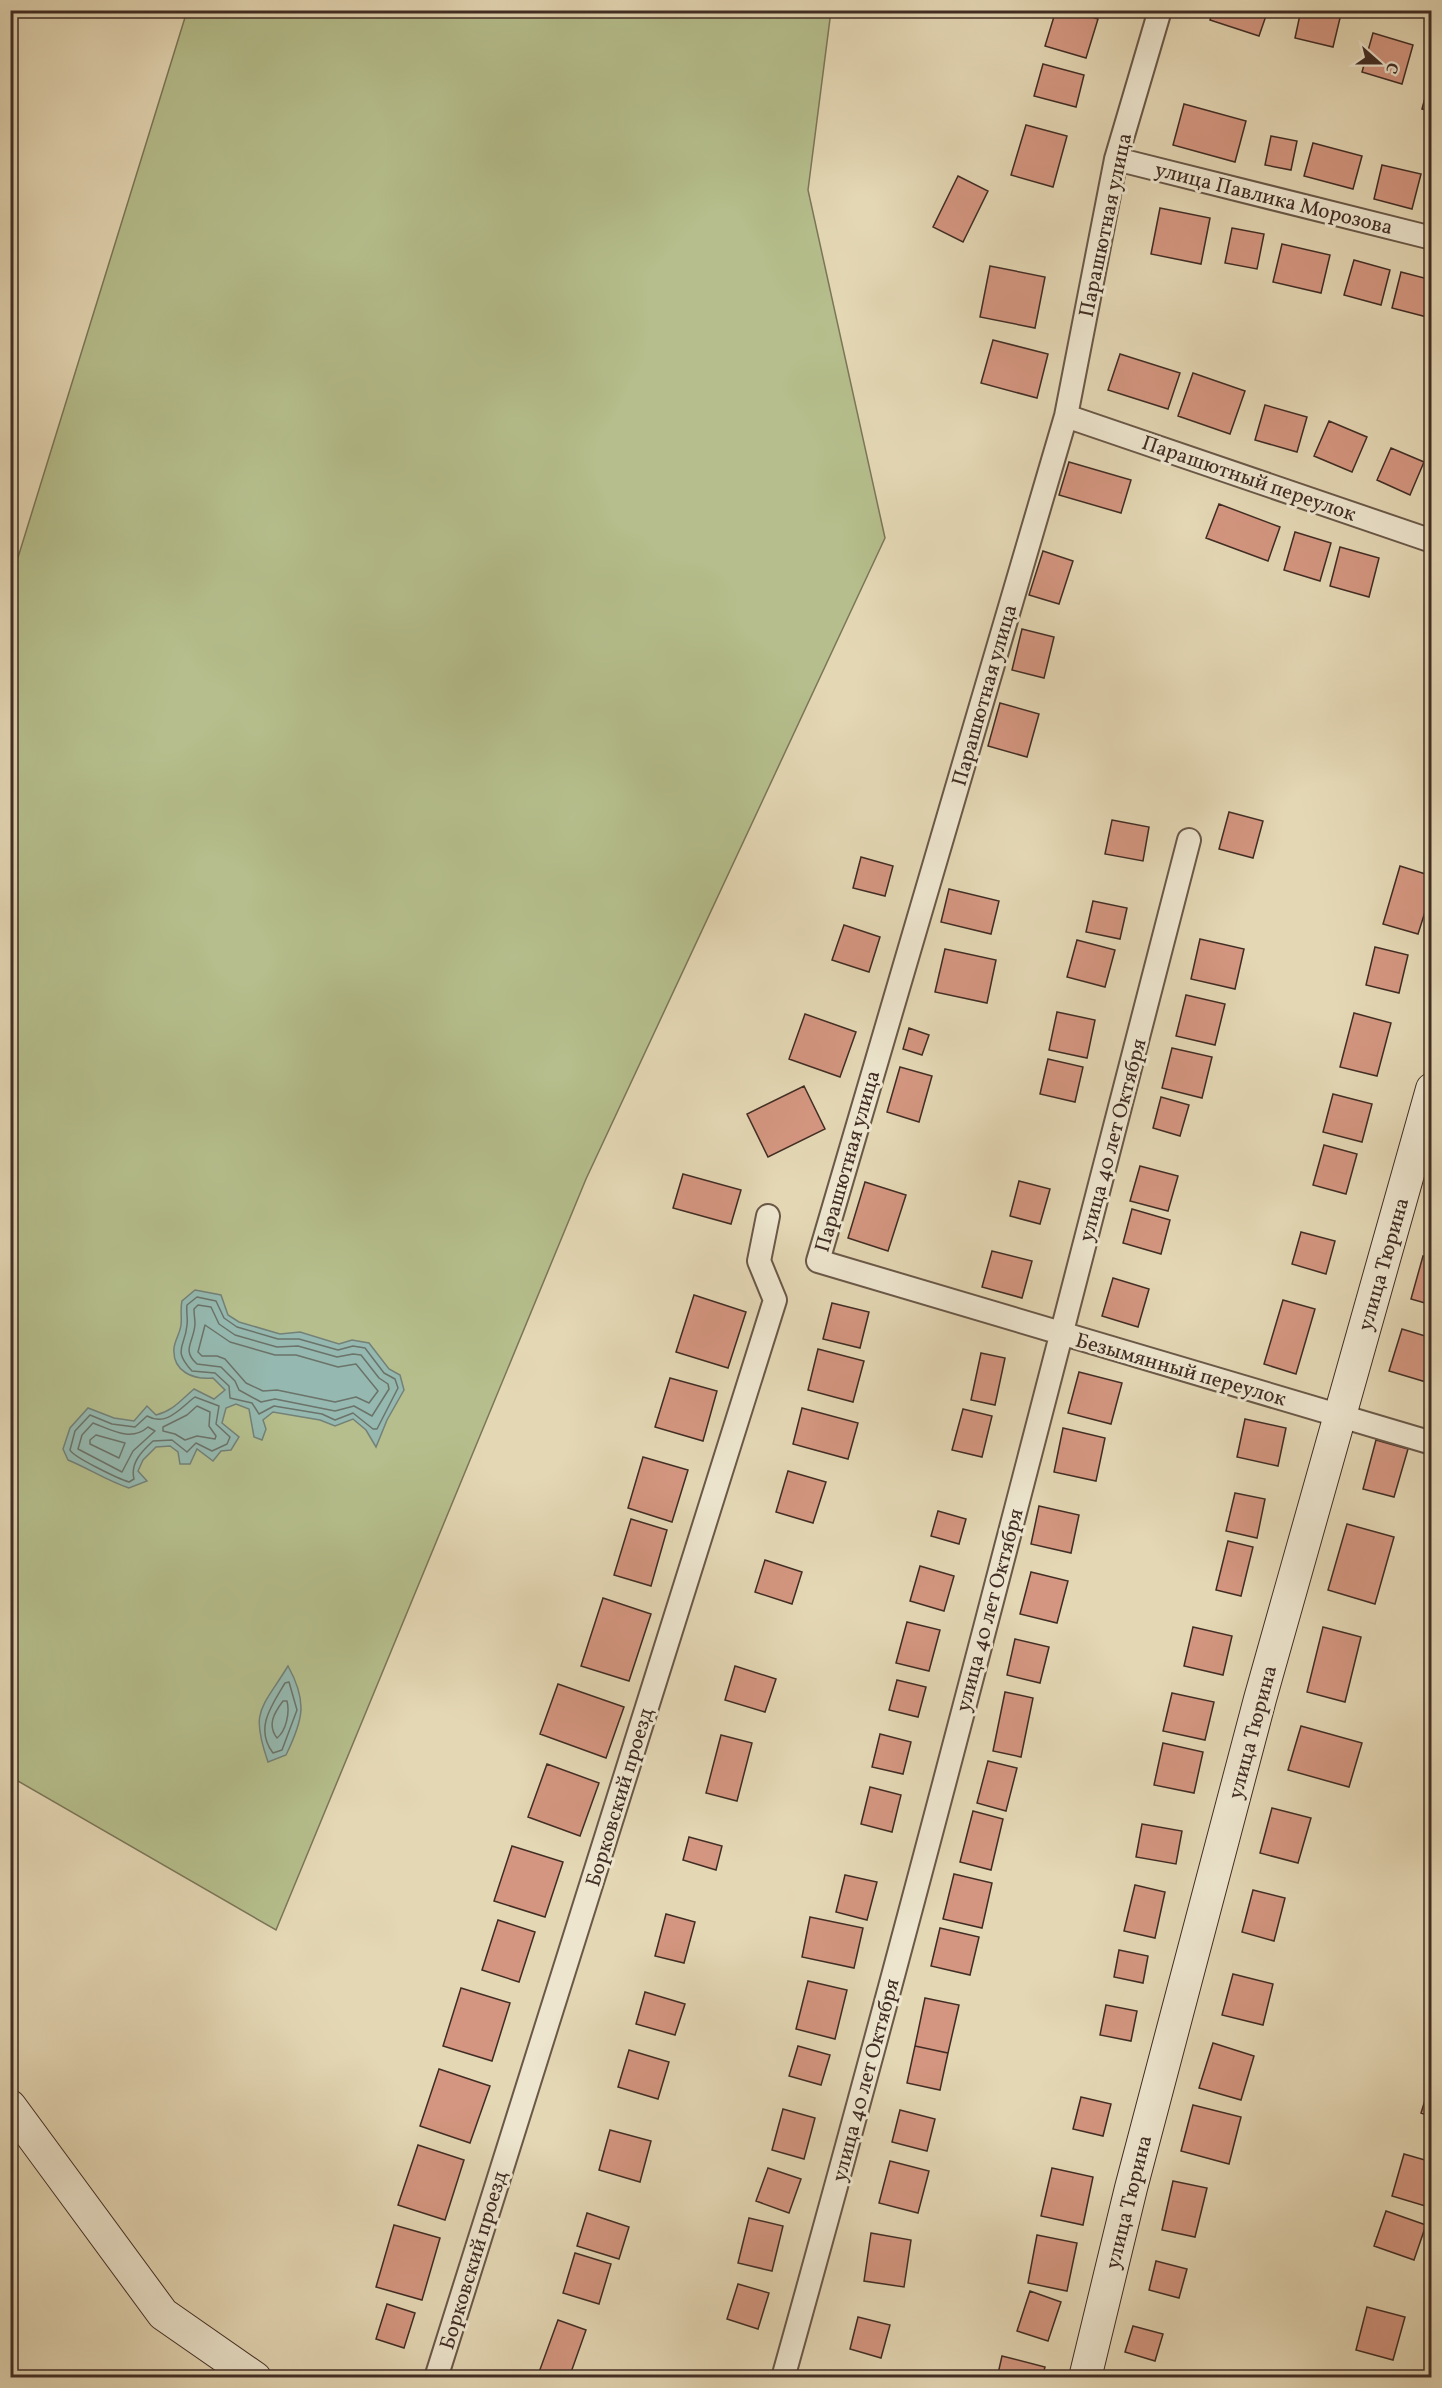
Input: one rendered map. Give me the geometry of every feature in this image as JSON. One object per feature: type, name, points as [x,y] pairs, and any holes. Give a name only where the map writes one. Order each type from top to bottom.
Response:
[{"type":"street","name":"Парашютная улица","points":[[930,1294],[818,1262],[1066,416],[1116,159],[1160,10]]},
{"type":"street","name":"улица Павлика Морозова","points":[[1116,159],[1431,238]]},
{"type":"street","name":"Парашютный переулок","points":[[1066,416],[1431,541]]},
{"type":"street","name":"улица 40 лет Октября","points":[[783,2378],[848,2145],[1189,840]]},
{"type":"street","name":"улица Тюрина","points":[[1086,2378],[1131,2188],[1251,1733],[1431,1089]]},
{"type":"street","name":"Борковский проезд","points":[[436,2378],[775,1300],[759,1261],[768,1216]]},
{"type":"street","name":"Безымянный переулок","points":[[930,1294],[1431,1443]]},
{"type":"street","points":[[10,2106],[163,2314],[255,2378]]},
{"type":"green space","points":[[187,11],[831,11],[808,190],[885,538],[586,1179],[276,1930],[11,1777],[11,580]]},
{"type":"water","points":[[195,1290],[221,1295],[228,1315],[239,1322],[280,1334],[300,1332],[339,1344],[352,1340],[369,1343],[389,1369],[400,1375],[404,1390],[387,1420],[376,1447],[366,1430],[353,1419],[335,1426],[320,1420],[273,1412],[263,1420],[266,1429],[262,1440],[254,1437],[249,1409],[236,1404],[226,1408],[222,1423],[239,1437],[231,1450],[221,1451],[213,1461],[197,1449],[190,1464],[180,1464],[178,1452],[170,1446],[156,1447],[143,1460],[138,1471],[147,1481],[129,1488],[68,1460],[63,1449],[70,1428],[88,1408],[114,1418],[134,1421],[147,1406],[156,1415],[162,1413],[176,1405],[194,1389],[214,1399],[225,1390],[213,1378],[199,1378],[180,1369],[174,1356],[181,1325],[182,1301]]},
{"type":"water","points":[[288,1666],[299,1690],[301,1711],[299,1721],[286,1755],[268,1762],[259,1720],[265,1702]]},
{"type":"building","points":[[1056,10],[1069,10],[1098,19],[1086,58],[1045,46]]},
{"type":"building","points":[[1213,10],[1268,10],[1259,36],[1210,20]]},
{"type":"building","points":[[1301,10],[1327,10],[1341,14],[1333,47],[1295,38]]},
{"type":"building","points":[[1373,33],[1413,45],[1402,84],[1362,72]]},
{"type":"building","points":[[1043,64],[1084,75],[1076,107],[1034,96]]},
{"type":"building","points":[[1432,72],[1432,112],[1422,109]]},
{"type":"building","points":[[1184,104],[1246,121],[1235,162],[1173,145]]},
{"type":"building","points":[[1026,125],[1067,136],[1053,187],[1011,175]]},
{"type":"building","points":[[1271,136],[1297,141],[1291,170],[1265,165]]},
{"type":"building","points":[[1313,143],[1362,156],[1353,189],[1304,176]]},
{"type":"building","points":[[1382,165],[1421,174],[1412,209],[1374,199]]},
{"type":"building","points":[[958,176],[988,191],[963,242],[933,227]]},
{"type":"building","points":[[1160,208],[1210,218],[1201,264],[1151,254]]},
{"type":"building","points":[[1232,228],[1264,234],[1257,269],[1225,263]]},
{"type":"building","points":[[1282,244],[1330,255],[1321,293],[1273,282]]},
{"type":"building","points":[[1354,260],[1390,270],[1381,305],[1344,295]]},
{"type":"building","points":[[990,266],[1045,277],[1035,328],[980,317]]},
{"type":"building","points":[[1401,272],[1432,280],[1432,300],[1427,317],[1392,308]]},
{"type":"building","points":[[993,340],[1048,354],[1037,398],[981,383]]},
{"type":"building","points":[[1120,354],[1180,373],[1168,409],[1108,390]]},
{"type":"building","points":[[1193,373],[1245,391],[1230,434],[1178,416]]},
{"type":"building","points":[[1265,405],[1307,417],[1297,452],[1255,440]]},
{"type":"building","points":[[1329,421],[1367,437],[1352,472],[1314,456]]},
{"type":"building","points":[[1391,448],[1424,462],[1410,495],[1377,480]]},
{"type":"building","points":[[1069,462],[1131,480],[1121,513],[1059,495]]},
{"type":"building","points":[[1219,504],[1280,527],[1268,561],[1206,538]]},
{"type":"building","points":[[1295,532],[1331,543],[1320,581],[1284,570]]},
{"type":"building","points":[[1340,547],[1379,558],[1369,597],[1330,586]]},
{"type":"building","points":[[1043,551],[1073,561],[1059,604],[1029,595]]},
{"type":"building","points":[[1022,629],[1054,637],[1044,678],[1012,670]]},
{"type":"building","points":[[1000,703],[1039,714],[1027,757],[988,746]]},
{"type":"building","points":[[1229,812],[1263,821],[1253,858],[1219,849]]},
{"type":"building","points":[[1112,820],[1149,827],[1143,861],[1105,854]]},
{"type":"building","points":[[861,857],[893,866],[885,896],[853,888]]},
{"type":"building","points":[[1400,866],[1432,876],[1432,890],[1418,934],[1383,924]]},
{"type":"building","points":[[949,889],[999,901],[991,934],[941,922]]},
{"type":"building","points":[[1093,901],[1127,908],[1120,939],[1086,932]]},
{"type":"building","points":[[844,925],[880,937],[869,972],[832,960]]},
{"type":"building","points":[[1200,939],[1244,949],[1235,989],[1191,979]]},
{"type":"building","points":[[1077,940],[1115,950],[1105,987],[1067,977]]},
{"type":"building","points":[[1375,947],[1408,955],[1399,993],[1366,985]]},
{"type":"building","points":[[945,949],[996,960],[987,1003],[935,992]]},
{"type":"building","points":[[1186,995],[1225,1004],[1215,1045],[1176,1036]]},
{"type":"building","points":[[1057,1012],[1095,1020],[1087,1058],[1049,1050]]},
{"type":"building","points":[[1354,1013],[1391,1023],[1377,1076],[1340,1067]]},
{"type":"building","points":[[805,1014],[856,1032],[840,1077],[789,1059]]},
{"type":"building","points":[[909,1028],[929,1035],[922,1055],[903,1049]]},
{"type":"building","points":[[1172,1048],[1212,1057],[1202,1098],[1162,1088]]},
{"type":"building","points":[[1048,1059],[1083,1067],[1075,1102],[1040,1094]]},
{"type":"building","points":[[900,1067],[932,1076],[919,1122],[887,1112]]},
{"type":"building","points":[[804,1086],[825,1129],[768,1157],[747,1114]]},
{"type":"building","points":[[1333,1094],[1372,1104],[1362,1142],[1323,1132]]},
{"type":"building","points":[[1161,1097],[1189,1105],[1180,1136],[1153,1128]]},
{"type":"building","points":[[1324,1145],[1357,1154],[1346,1194],[1313,1185]]},
{"type":"building","points":[[1140,1166],[1178,1176],[1168,1211],[1130,1201]]},
{"type":"building","points":[[683,1174],[741,1190],[731,1224],[673,1208]]},
{"type":"building","points":[[1019,1181],[1050,1189],[1040,1224],[1010,1216]]},
{"type":"building","points":[[865,1182],[906,1195],[888,1251],[848,1238]]},
{"type":"building","points":[[1132,1209],[1170,1220],[1161,1254],[1123,1243]]},
{"type":"building","points":[[1301,1232],[1335,1241],[1326,1274],[1292,1264]]},
{"type":"building","points":[[992,1251],[1032,1261],[1022,1298],[982,1287]]},
{"type":"building","points":[[1423,1256],[1432,1259],[1432,1305],[1411,1299]]},
{"type":"building","points":[[1113,1278],[1149,1289],[1138,1327],[1102,1316]]},
{"type":"building","points":[[694,1295],[746,1312],[728,1368],[676,1352]]},
{"type":"building","points":[[1283,1300],[1315,1309],[1296,1374],[1264,1364]]},
{"type":"building","points":[[832,1303],[869,1312],[860,1348],[823,1339]]},
{"type":"building","points":[[1402,1329],[1432,1338],[1432,1364],[1426,1382],[1389,1371]]},
{"type":"building","points":[[818,1349],[864,1361],[853,1402],[808,1390]]},
{"type":"building","points":[[981,1353],[1005,1358],[995,1405],[971,1400]]},
{"type":"building","points":[[1079,1372],[1122,1383],[1111,1424],[1068,1413]]},
{"type":"building","points":[[670,1378],[717,1391],[703,1441],[655,1427]]},
{"type":"building","points":[[802,1408],[858,1423],[848,1459],[793,1444]]},
{"type":"building","points":[[963,1409],[992,1416],[982,1457],[952,1450]]},
{"type":"building","points":[[1245,1419],[1286,1428],[1278,1466],[1237,1457]]},
{"type":"building","points":[[1063,1428],[1105,1438],[1096,1481],[1054,1472]]},
{"type":"building","points":[[1376,1440],[1408,1449],[1394,1497],[1363,1489]]},
{"type":"building","points":[[643,1457],[688,1470],[672,1522],[628,1508]]},
{"type":"building","points":[[788,1471],[826,1482],[813,1523],[776,1512]]},
{"type":"building","points":[[1235,1493],[1265,1499],[1257,1538],[1226,1531]]},
{"type":"building","points":[[1039,1506],[1079,1515],[1071,1553],[1031,1544]]},
{"type":"building","points":[[938,1511],[966,1519],[959,1544],[931,1536]]},
{"type":"building","points":[[631,1519],[667,1530],[651,1586],[614,1575]]},
{"type":"building","points":[[1347,1524],[1394,1537],[1375,1604],[1328,1590]]},
{"type":"building","points":[[1228,1541],[1253,1547],[1241,1596],[1216,1590]]},
{"type":"building","points":[[765,1560],[802,1572],[792,1604],[755,1592]]},
{"type":"building","points":[[920,1566],[954,1576],[944,1611],[910,1601]]},
{"type":"building","points":[[1031,1572],[1068,1581],[1057,1623],[1020,1614]]},
{"type":"building","points":[[603,1598],[651,1614],[629,1681],[581,1666]]},
{"type":"building","points":[[907,1622],[940,1630],[929,1671],[896,1663]]},
{"type":"building","points":[[1193,1627],[1232,1636],[1223,1675],[1184,1666]]},
{"type":"building","points":[[1323,1627],[1361,1637],[1345,1702],[1307,1692]]},
{"type":"building","points":[[1015,1639],[1049,1647],[1040,1683],[1007,1675]]},
{"type":"building","points":[[735,1666],[776,1679],[765,1712],[725,1700]]},
{"type":"building","points":[[897,1680],[926,1687],[918,1717],[889,1710]]},
{"type":"building","points":[[558,1684],[624,1707],[606,1758],[540,1734]]},
{"type":"building","points":[[1005,1692],[1033,1698],[1021,1757],[993,1751]]},
{"type":"building","points":[[1172,1693],[1214,1702],[1205,1740],[1163,1731]]},
{"type":"building","points":[[1301,1726],[1362,1743],[1349,1787],[1288,1770]]},
{"type":"building","points":[[880,1734],[911,1742],[903,1774],[872,1767]]},
{"type":"building","points":[[721,1735],[752,1743],[737,1801],[706,1793]]},
{"type":"building","points":[[1163,1743],[1203,1752],[1194,1793],[1154,1785]]},
{"type":"building","points":[[988,1761],[1017,1768],[1006,1811],[977,1803]]},
{"type":"building","points":[[547,1764],[599,1783],[580,1836],[528,1817]]},
{"type":"building","points":[[870,1787],[901,1795],[892,1832],[861,1824]]},
{"type":"building","points":[[1272,1808],[1311,1818],[1298,1863],[1260,1853]]},
{"type":"building","points":[[973,1811],[1003,1819],[991,1870],[960,1862]]},
{"type":"building","points":[[1142,1824],[1182,1831],[1176,1864],[1136,1857]]},
{"type":"building","points":[[689,1837],[722,1846],[716,1870],[683,1860]]},
{"type":"building","points":[[512,1846],[563,1862],[545,1917],[494,1901]]},
{"type":"building","points":[[954,1874],[992,1883],[982,1928],[943,1919]]},
{"type":"building","points":[[845,1875],[877,1882],[867,1920],[836,1912]]},
{"type":"building","points":[[1135,1885],[1165,1892],[1155,1938],[1124,1931]]},
{"type":"building","points":[[1253,1890],[1285,1898],[1274,1941],[1242,1932]]},
{"type":"building","points":[[666,1914],[695,1922],[684,1963],[655,1956]]},
{"type":"building","points":[[810,1917],[863,1928],[854,1968],[802,1957]]},
{"type":"building","points":[[498,1920],[535,1932],[519,1982],[482,1970]]},
{"type":"building","points":[[940,1928],[979,1937],[970,1975],[931,1966]]},
{"type":"building","points":[[1119,1950],[1148,1956],[1143,1983],[1114,1977]]},
{"type":"building","points":[[1233,1974],[1273,1984],[1263,2025],[1222,2015]]},
{"type":"building","points":[[808,1981],[847,1990],[835,2039],[796,2029]]},
{"type":"building","points":[[461,1988],[510,2003],[492,2061],[443,2046]]},
{"type":"building","points":[[645,1992],[685,2004],[675,2035],[636,2024]]},
{"type":"building","points":[[925,1998],[959,2005],[948,2053],[915,2046]]},
{"type":"building","points":[[1106,2005],[1137,2011],[1131,2041],[1100,2035]]},
{"type":"building","points":[[1213,2043],[1254,2056],[1241,2100],[1199,2088]]},
{"type":"building","points":[[798,2046],[830,2055],[821,2085],[789,2076]]},
{"type":"building","points":[[915,2046],[948,2053],[940,2090],[907,2083]]},
{"type":"building","points":[[629,2050],[669,2062],[658,2099],[618,2087]]},
{"type":"building","points":[[439,2069],[490,2086],[470,2143],[420,2126]]},
{"type":"building","points":[[1432,2078],[1432,2117],[1421,2113]]},
{"type":"building","points":[[1081,2097],[1111,2104],[1103,2136],[1073,2129]]},
{"type":"building","points":[[1193,2105],[1241,2117],[1229,2164],[1181,2151]]},
{"type":"building","points":[[783,2109],[815,2118],[804,2159],[772,2150]]},
{"type":"building","points":[[900,2110],[935,2119],[927,2151],[892,2142]]},
{"type":"building","points":[[610,2130],[651,2141],[640,2182],[599,2170]]},
{"type":"building","points":[[418,2145],[464,2160],[445,2220],[398,2205]]},
{"type":"building","points":[[1404,2154],[1432,2162],[1432,2208],[1392,2196]]},
{"type":"building","points":[[890,2161],[929,2171],[918,2213],[879,2203]]},
{"type":"building","points":[[768,2168],[801,2179],[789,2213],[756,2201]]},
{"type":"building","points":[[1052,2168],[1093,2177],[1083,2225],[1041,2216]]},
{"type":"building","points":[[1173,2181],[1207,2188],[1195,2237],[1162,2230]]},
{"type":"building","points":[[1386,2211],[1426,2225],[1414,2260],[1374,2246]]},
{"type":"building","points":[[587,2213],[629,2227],[619,2259],[577,2246]]},
{"type":"building","points":[[749,2218],[783,2226],[772,2271],[738,2263]]},
{"type":"building","points":[[394,2225],[440,2238],[422,2300],[376,2287]]},
{"type":"building","points":[[871,2233],[911,2240],[904,2287],[864,2281]]},
{"type":"building","points":[[1037,2235],[1077,2243],[1067,2291],[1028,2283]]},
{"type":"building","points":[[575,2253],[611,2264],[599,2304],[563,2293]]},
{"type":"building","points":[[1156,2261],[1187,2269],[1179,2298],[1149,2290]]},
{"type":"building","points":[[738,2284],[769,2293],[758,2329],[727,2319]]},
{"type":"building","points":[[1030,2291],[1061,2302],[1048,2341],[1017,2331]]},
{"type":"building","points":[[387,2304],[415,2313],[404,2348],[376,2339]]},
{"type":"building","points":[[1367,2307],[1405,2317],[1393,2360],[1356,2350]]},
{"type":"building","points":[[858,2317],[890,2325],[881,2358],[850,2349]]},
{"type":"building","points":[[558,2320],[586,2330],[569,2378],[545,2378],[538,2375]]},
{"type":"building","points":[[1133,2326],[1163,2334],[1155,2361],[1125,2352]]},
{"type":"building","points":[[1002,2356],[1045,2367],[1042,2378],[997,2378]]}]
